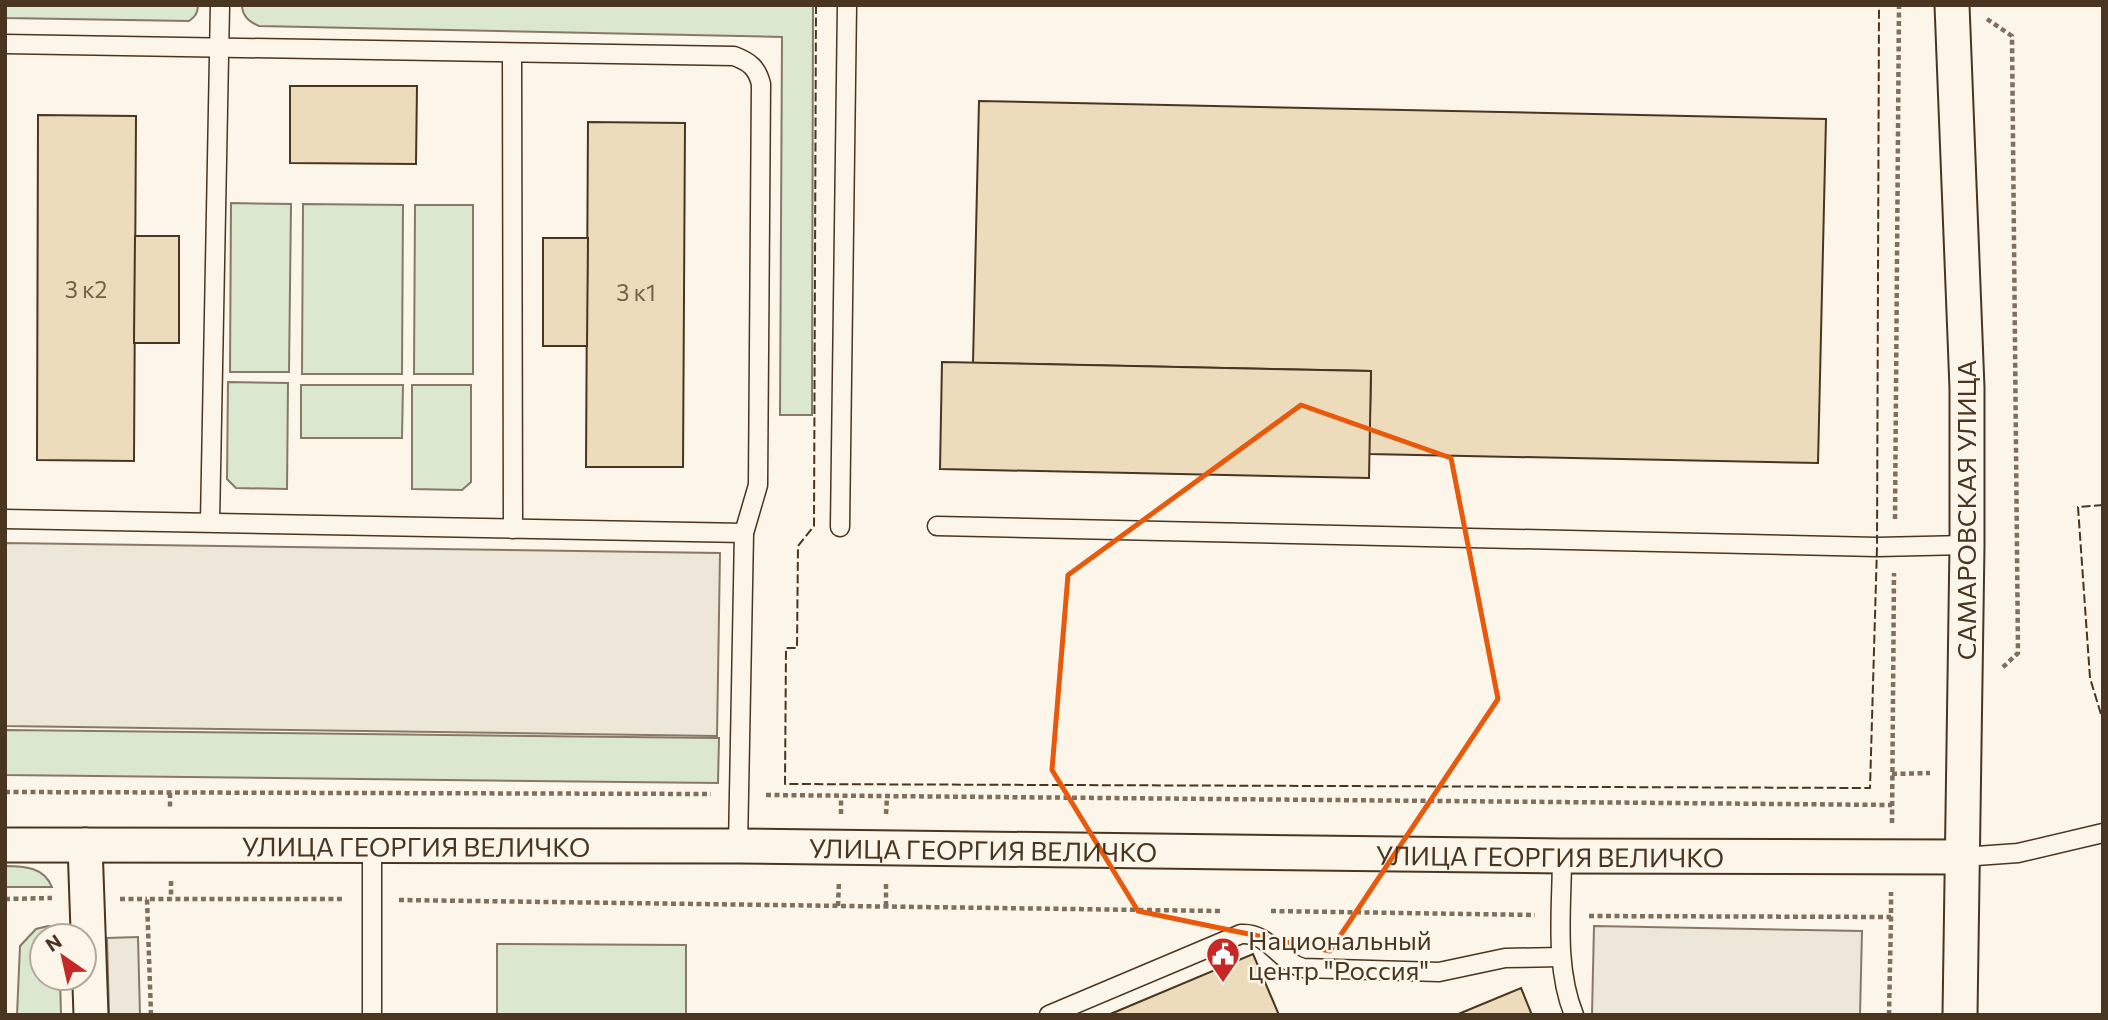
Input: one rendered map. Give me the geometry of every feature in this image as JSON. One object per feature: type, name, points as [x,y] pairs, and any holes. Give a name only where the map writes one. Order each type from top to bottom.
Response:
[{"type":"street","name":"САМАРОВСКАЯ УЛИЦА","points":[[1952,5],[1966,387],[1967,545],[1961,1015]]},
{"type":"street","name":"УЛИЦА ГЕОРГИЯ ВЕЛИЧКО","points":[[5,845],[738,846],[1962,858]]},
{"type":"street","points":[[85,845],[91,1015]]},
{"type":"lane","points":[[210,522],[220,5]]},
{"type":"lane","points":[[841,527],[847,5]]},
{"type":"lane","points":[[5,44],[734,56],[748,62],[757,71],[761,84],[758,485],[744,533],[738,846]]},
{"type":"lane","points":[[512,53],[513,529]]},
{"type":"lane","points":[[5,519],[744,533]]},
{"type":"lane","points":[[937,526],[1894,547],[1967,545]]},
{"type":"lane","points":[[1962,858],[2018,853],[2103,833]]},
{"type":"lane","points":[[372,847],[372,1015]]},
{"type":"lane","points":[[1562,856],[1561,957],[1564,985],[1574,1015]]},
{"type":"lane","points":[[1049,1015],[1241,934],[1259,936],[1285,959],[1303,968],[1439,972],[1505,958],[1561,957]]},
{"type":"path","points":[[1889,1015],[1899,5]]},
{"type":"path","points":[[5,792],[739,794],[1892,805]]},
{"type":"path","points":[[151,1015],[147,899],[372,899],[1231,911]]},
{"type":"path","points":[[1258,911],[1891,917]]},
{"type":"highlighted area","points":[[1301,405],[1451,458],[1498,699],[1330,951],[1138,911],[1052,770],[1068,575]]},
{"type":"green space","points":[[5,5],[198,5],[196,14],[189,21],[5,18]]},
{"type":"green space","points":[[242,5],[813,5],[812,415],[780,415],[782,37],[259,26],[247,18]]},
{"type":"green space","points":[[231,203],[291,204],[289,372],[230,372]]},
{"type":"green space","points":[[303,204],[403,205],[402,374],[302,374]]},
{"type":"green space","points":[[415,205],[473,205],[473,374],[414,374]]},
{"type":"green space","points":[[228,382],[288,383],[287,489],[236,488],[227,479]]},
{"type":"green space","points":[[301,385],[403,385],[402,438],[301,438]]},
{"type":"green space","points":[[412,385],[471,385],[471,482],[462,490],[412,489]]},
{"type":"green space","points":[[5,730],[719,738],[718,783],[5,775]]},
{"type":"green space","points":[[5,866],[33,869],[44,875],[52,887],[5,887]]},
{"type":"green space","points":[[28,938],[28,992],[60,992],[61,1015],[17,1015],[20,946]]},
{"type":"green space","points":[[497,944],[686,945],[686,1015],[497,1015]]},
{"type":"shaded area","points":[[5,543],[720,553],[717,736],[5,726]]},
{"type":"shaded area","points":[[1594,926],[1862,931],[1860,1015],[1592,1015]]},
{"type":"shaded area","points":[[138,937],[140,1015],[109,1015],[107,938]]},
{"type":"building","points":[[290,86],[417,86],[416,164],[290,163]]},
{"type":"building","points":[[979,101],[1826,119],[1818,463],[1369,454],[1371,371],[973,363]]},
{"type":"building","points":[[38,115],[136,116],[134,461],[37,460]]},
{"type":"building","points":[[588,122],[685,123],[683,467],[586,467]]},
{"type":"building","points":[[135,236],[179,236],[179,343],[134,343]]},
{"type":"building","points":[[543,238],[588,238],[587,346],[543,346]]},
{"type":"building","points":[[942,362],[1371,371],[1369,478],[940,469]]},
{"type":"building","name":"Национальный центр \"Россия\"","points":[[1253,954],[1279,1015],[1108,1015]]},
{"type":"building","name":"Национальный центр \"Россия\"","points":[[1521,988],[1532,1015],[1456,1015]]},
{"type":"fence","points":[[816,5],[814,526],[798,546],[797,648],[786,648],[785,784],[1870,788],[1877,547],[1879,5]]},
{"type":"fence","points":[[2103,505],[2078,507],[2090,678],[2103,721]]},
{"type":"place","name":"Национальный центр \"Россия\"","points":[[1223,984]]}]
